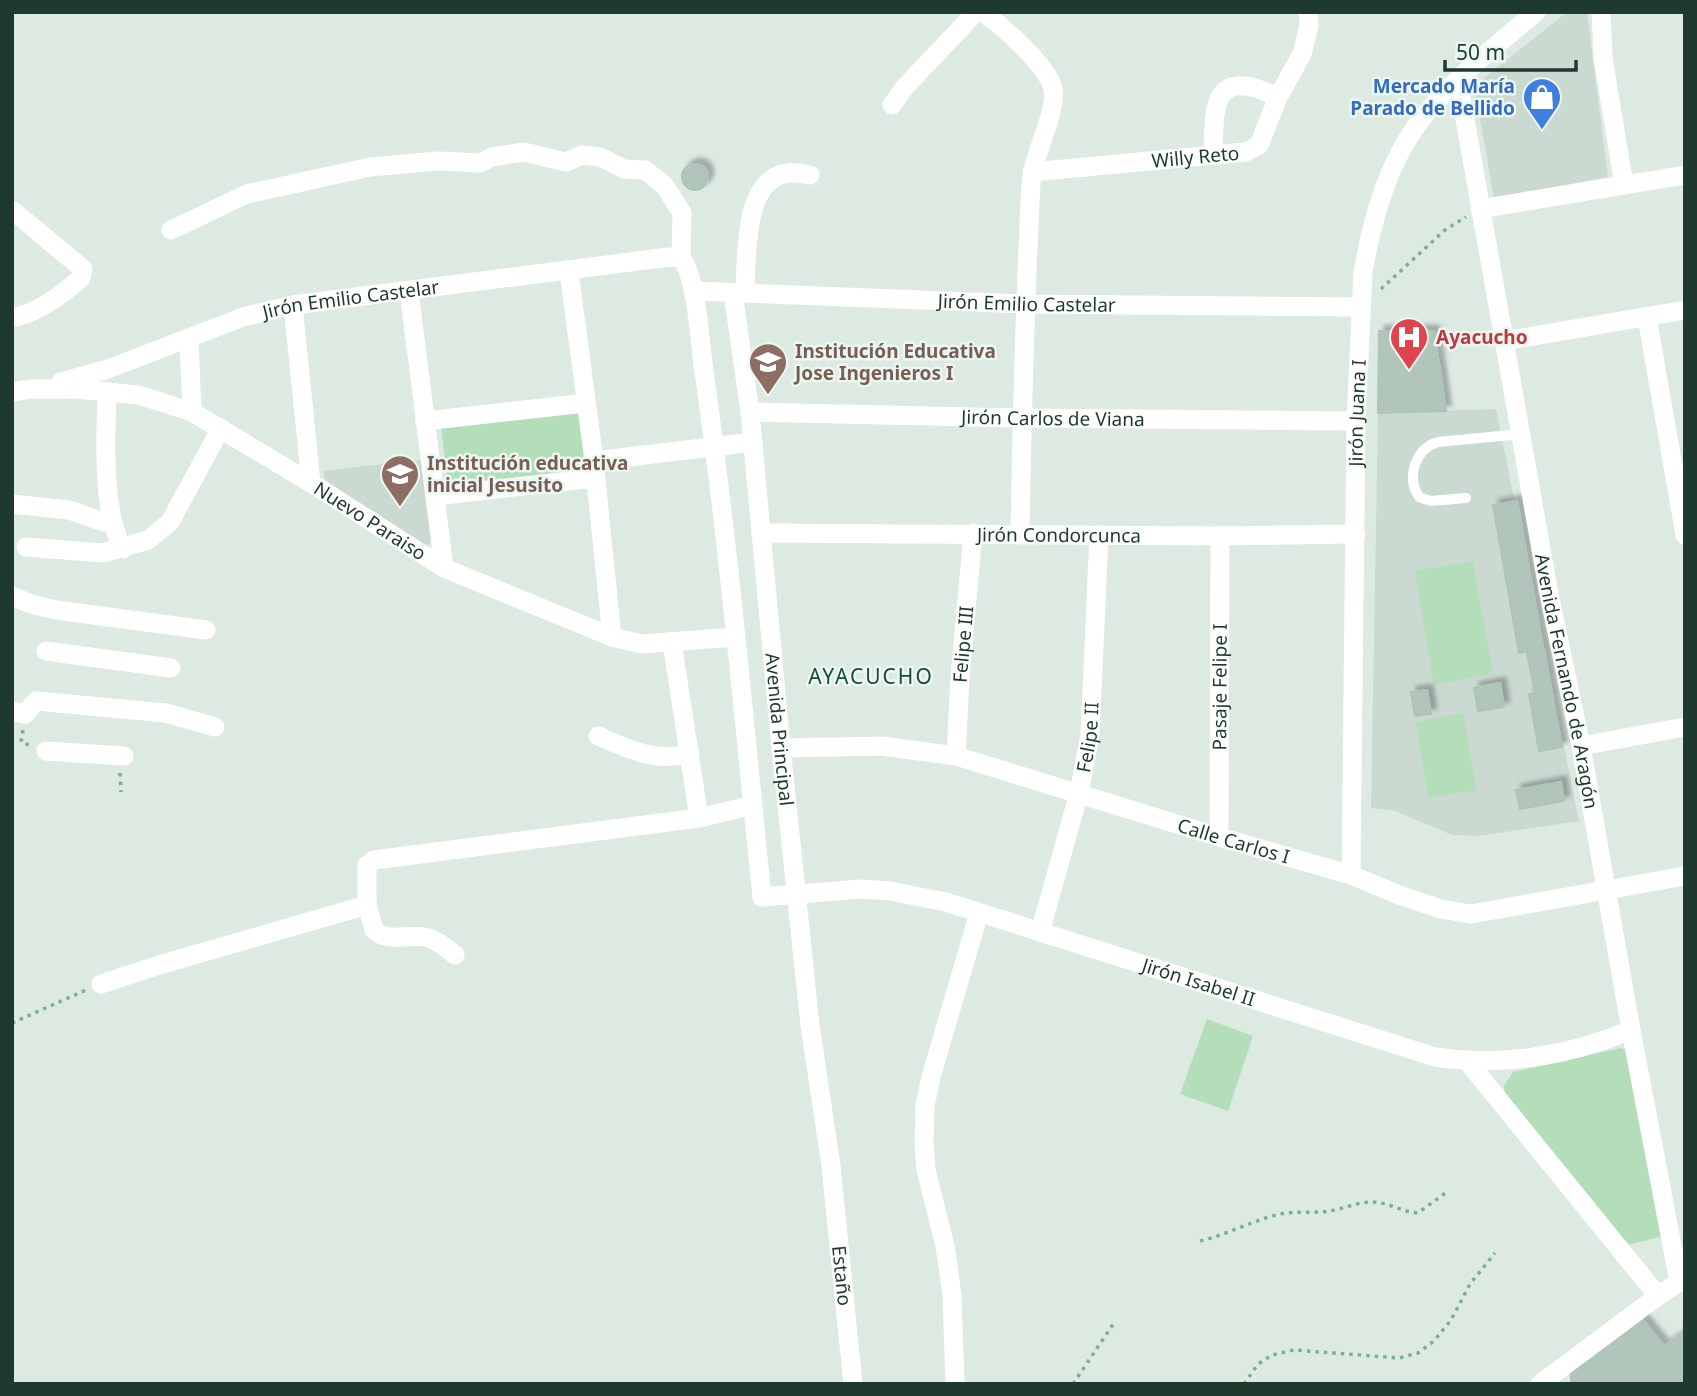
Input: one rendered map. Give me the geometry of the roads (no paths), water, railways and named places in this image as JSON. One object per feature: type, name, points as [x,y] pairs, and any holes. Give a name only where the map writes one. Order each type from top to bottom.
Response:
[{"type":"street","points":[[892,105],[904,88],[976,12]]},
{"type":"street","points":[[983,12],[1003,27],[1027,53],[1052,85],[1054,101],[1032,172],[1025,304],[1020,534]]},
{"type":"street","name":"Willy Reto","points":[[1032,172],[1246,152],[1259,145],[1278,97],[1302,54],[1308,12]]},
{"type":"street","name":"Jirón Juana I","points":[[1351,875],[1356,421],[1363,272],[1367,250],[1384,188],[1413,131],[1458,80],[1536,12]]},
{"type":"street","points":[[1601,12],[1603,58],[1624,185]]},
{"type":"street","name":"Avenida Fernando de Aragón","points":[[1458,80],[1549,594],[1581,746],[1679,1282],[1658,1296]]},
{"type":"street","points":[[1213,155],[1214,122],[1219,95],[1228,88],[1240,85],[1257,87],[1278,97]]},
{"type":"street","points":[[171,230],[247,194],[370,167],[438,161],[480,163],[492,157],[524,152],[566,162],[582,155],[600,157],[624,169],[645,170],[664,185],[682,213],[681,258]]},
{"type":"street","name":"Avenida Principal","points":[[810,175],[786,173],[764,184],[749,218],[739,293],[781,748],[810,1025],[831,1166]]},
{"type":"street","points":[[1480,209],[1685,175]]},
{"type":"street","points":[[12,210],[83,269],[83,274],[82,278],[55,300],[25,315],[12,318]]},
{"type":"street","name":"Jirón Emilio Castelar","points":[[22,391],[108,369],[243,317],[293,305],[669,257],[681,258]]},
{"type":"street","name":"Avenida Principal","points":[[681,258],[687,266],[693,291],[715,447],[762,897]]},
{"type":"street","points":[[569,271],[612,637]]},
{"type":"street","name":"Jirón Emilio Castelar","points":[[693,291],[1025,304],[1361,307]]},
{"type":"street","points":[[409,292],[444,568]]},
{"type":"street","points":[[293,305],[311,483]]},
{"type":"street","points":[[1504,341],[1685,310]]},
{"type":"street","points":[[1647,317],[1685,534]]},
{"type":"street","points":[[189,340],[192,412]]},
{"type":"street","name":"Nuevo Paraiso","points":[[22,391],[107,391],[139,395],[192,412],[311,483],[444,568],[612,637],[642,644],[734,637]]},
{"type":"street","points":[[107,391],[106,458],[113,526],[123,549]]},
{"type":"street","points":[[425,421],[586,403]]},
{"type":"street","name":"Jirón Carlos de Viana","points":[[750,412],[1356,421]]},
{"type":"street","points":[[26,547],[103,553],[148,540],[170,522],[221,428]]},
{"type":"street","points":[[435,496],[752,442]]},
{"type":"street","points":[[12,504],[69,510],[113,526]]},
{"type":"street","name":"Jirón Condorcunca","points":[[761,533],[1220,536],[1356,534]]},
{"type":"street","name":"Felipe III","points":[[956,756],[973,533]]},
{"type":"street","name":"Felipe II","points":[[1040,932],[1079,793],[1090,735],[1099,535]]},
{"type":"street","name":"Pasaje Felipe I","points":[[1219,837],[1220,536]]},
{"type":"street","points":[[12,596],[56,610],[206,630]]},
{"type":"street","points":[[672,642],[699,818]]},
{"type":"street","points":[[46,651],[171,668]]},
{"type":"street","points":[[19,713],[36,701],[166,713],[215,727]]},
{"type":"street","points":[[1581,746],[1685,727]]},
{"type":"street","points":[[598,736],[644,755],[672,758],[690,754]]},
{"type":"street","name":"Calle Carlos I","points":[[781,748],[882,747],[956,756],[1351,875],[1441,909],[1471,914],[1685,876]]},
{"type":"street","points":[[46,751],[124,756]]},
{"type":"street","points":[[455,955],[426,937],[386,937],[374,930],[367,905],[368,865],[374,860],[699,818],[753,805]]},
{"type":"street","name":"Jirón Isabel II","points":[[762,897],[860,889],[890,891],[946,902],[1435,1056],[1468,1062],[1542,1056],[1607,1040],[1631,1030]]},
{"type":"street","points":[[101,984],[367,905]]},
{"type":"street","points":[[955,1384],[952,1295],[946,1246],[926,1170],[925,1107],[931,1077],[979,913]]},
{"type":"street","points":[[1468,1062],[1658,1296],[1562,1376],[1540,1384]]},
{"type":"street","name":"Estaño","points":[[831,1166],[853,1384]]},
{"type":"lane","points":[[1466,498],[1431,501],[1419,497],[1414,487],[1414,466],[1421,452],[1430,444],[1438,442],[1521,434]]},
{"type":"place","name":"Mercado María Parado de Bellido","points":[[1542,131]]},
{"type":"place","name":"Ayacucho","points":[[1409,371]]},
{"type":"place","name":"Institución Educativa Jose Ingenieros I","points":[[768,396]]},
{"type":"place","name":"Institución educativa inicial Jesusito","points":[[400,508]]},
{"type":"district","name":"AYACUCHO","points":[[871,676]]}]
